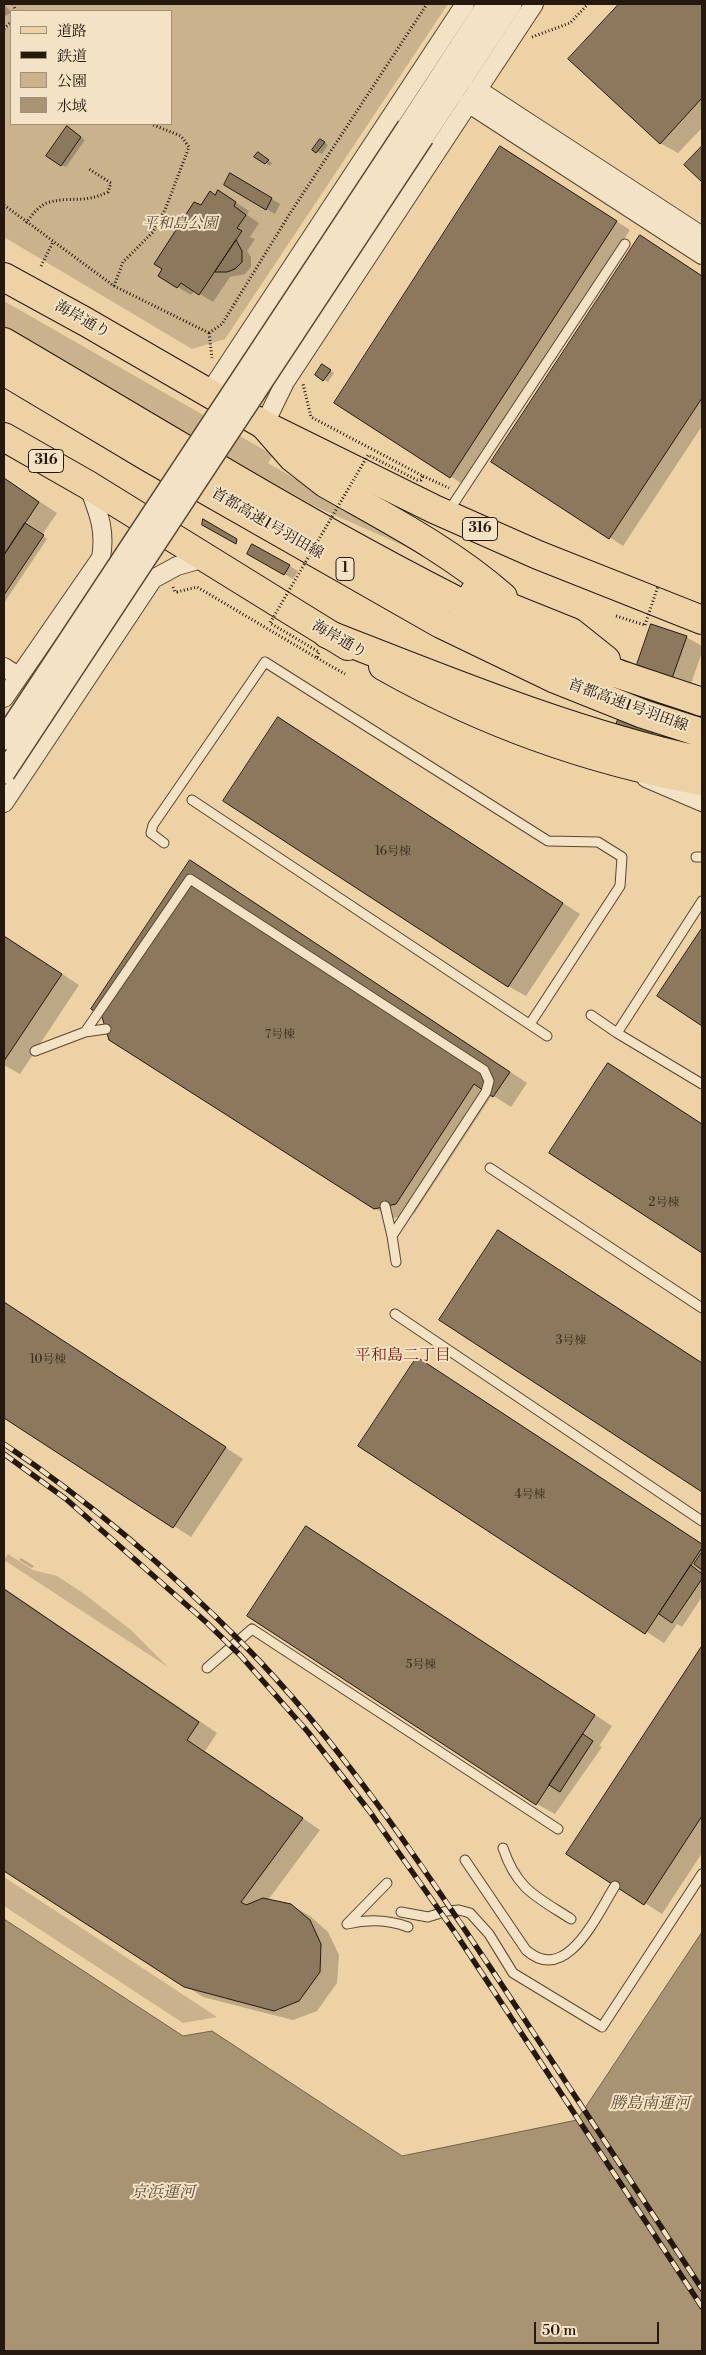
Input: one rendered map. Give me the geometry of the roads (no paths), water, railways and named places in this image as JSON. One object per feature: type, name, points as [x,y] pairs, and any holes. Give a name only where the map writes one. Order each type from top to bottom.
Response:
[{"type":"main road","points":[[4,263],[86,322]]},
{"type":"main road","name":"海岸通り","points":[[4,277],[264,425],[448,501],[538,555],[702,620]]},
{"type":"main road","name":"首都高速1号羽田線","points":[[4,342],[328,531],[453,600],[563,652],[702,702]]},
{"type":"main road","name":"首都高速1号羽田線","points":[[4,371],[148,456],[442,624],[552,678],[643,714],[702,733]]},
{"type":"main road","points":[[264,425],[309,472],[325,484],[443,552],[486,582],[514,607]]},
{"type":"main road","name":"海岸通り","points":[[4,437],[88,485],[205,558],[322,646],[465,709],[538,738],[593,754],[702,781]]},
{"type":"main road","points":[[328,531],[571,632],[624,674]]},
{"type":"main road","points":[[322,646],[653,750],[702,761]]},
{"type":"street","points":[[209,393],[465,4]]},
{"type":"street","points":[[4,773],[416,132],[488,4]]},
{"type":"street","points":[[4,739],[416,132],[511,4]]},
{"type":"street","points":[[264,425],[285,382],[534,4]]},
{"type":"street","points":[[472,96],[702,236]]},
{"type":"street","points":[[472,96],[702,255]]},
{"type":"street","points":[[4,698],[11,671],[101,558],[104,542],[103,526],[88,485]]},
{"type":"street","points":[[4,802],[153,579],[177,566],[205,558]]},
{"type":"street","points":[[593,754],[691,799],[702,802]]},
{"type":"lane","points":[[448,501],[625,244]]},
{"type":"lane","points":[[164,844],[153,837],[151,833],[153,825],[265,662],[548,841],[598,842],[622,857],[620,886],[530,1024]]},
{"type":"lane","points":[[192,800],[547,1036]]},
{"type":"lane","points":[[85,1032],[190,879],[484,1070],[489,1081],[486,1092],[392,1236]]},
{"type":"lane","points":[[617,1033],[702,901]]},
{"type":"lane","points":[[591,1016],[702,1084]]},
{"type":"lane","points":[[35,1051],[85,1032],[106,1029]]},
{"type":"lane","points":[[490,1168],[702,1308]]},
{"type":"lane","points":[[385,1206],[396,1262]]},
{"type":"lane","points":[[395,1314],[702,1521]]},
{"type":"lane","points":[[207,1668],[252,1629],[558,1829]]},
{"type":"lane","points":[[503,1848],[509,1866],[526,1890],[571,1919]]},
{"type":"lane","points":[[465,1860],[526,1950],[532,1956],[544,1960],[563,1957],[576,1947],[615,1886]]},
{"type":"lane","points":[[401,1912],[428,1918],[447,1911],[459,1910],[470,1913],[489,1934],[513,1974],[602,2027],[702,1874]]},
{"type":"lane","points":[[387,1883],[347,1924],[383,1920],[408,1927]]},
{"type":"water","name":"京浜運河","points":[[4,1919],[183,2036],[212,2031],[402,2156],[577,2120],[702,1932],[702,2351],[4,2351]]},
{"type":"railway","points":[[4,1444],[99,1514],[190,1592],[282,1685],[315,1724],[380,1807],[440,1893],[702,2289]]},
{"type":"railway","points":[[4,1454],[66,1499],[206,1622],[240,1655],[308,1732],[370,1812],[456,1934],[702,2307]]},
{"type":"district","name":"平和島二丁目","points":[[403,1356]]},
{"type":"park label","name":"平和島公園","points":[[180,224]]},
{"type":"water label","name":"勝島南運河","points":[[650,2104]]}]
